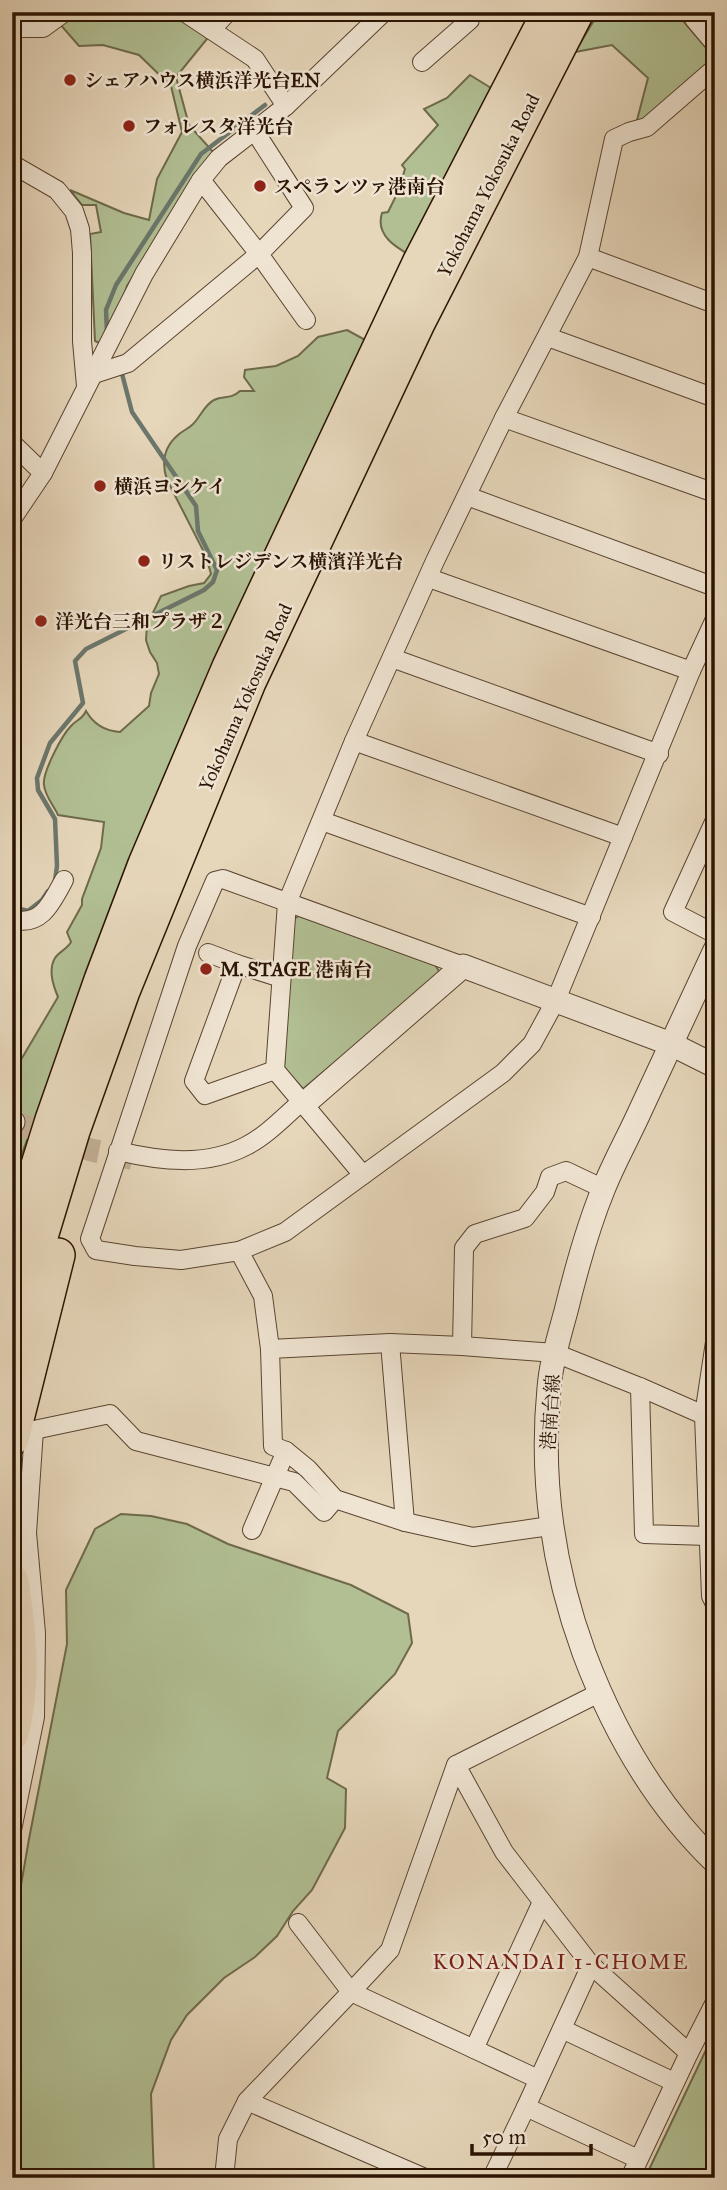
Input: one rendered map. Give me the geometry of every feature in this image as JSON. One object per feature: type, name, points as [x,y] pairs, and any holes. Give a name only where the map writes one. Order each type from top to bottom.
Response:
[{"type":"highway","name":"Yokohama Yokosuka Road","points":[[12,1332],[74,1130],[145,864],[229,667],[419,261],[549,12]]},
{"type":"highway","name":"Yokohama Yokosuka Road","points":[[12,1248],[52,1121],[249,681],[418,323],[576,12]]},
{"type":"highway","points":[[12,1201],[58,1064],[112,986]]},
{"type":"highway","points":[[24,1433],[112,986]]},
{"type":"highway","points":[[12,1581],[20,1638],[19,1706],[12,1734]]},
{"type":"street","points":[[12,28],[43,28],[65,12]]},
{"type":"street","points":[[184,12],[255,59],[286,106]]},
{"type":"street","points":[[211,30],[228,12]]},
{"type":"street","points":[[12,519],[43,473],[144,274],[201,180],[219,158],[286,106],[384,12]]},
{"type":"street","points":[[422,62],[470,20],[460,12]]},
{"type":"street","points":[[700,12],[694,19],[715,44]]},
{"type":"street","points":[[363,1175],[306,1100],[275,1070],[287,903],[354,741],[467,496],[504,418],[588,257],[614,139],[647,127],[715,68]]},
{"type":"street","points":[[89,381],[109,369],[128,363],[259,254],[304,208],[254,130]]},
{"type":"street","points":[[12,164],[57,190],[74,211],[80,229],[82,341],[89,381]]},
{"type":"street","points":[[201,180],[306,320]]},
{"type":"street","points":[[588,257],[715,304]]},
{"type":"street","points":[[548,337],[715,398]]},
{"type":"street","points":[[504,418],[715,494]]},
{"type":"street","points":[[12,443],[43,473]]},
{"type":"street","points":[[467,496],[715,587]]},
{"type":"street","points":[[429,578],[691,671]]},
{"type":"street","points":[[715,619],[691,671],[556,1000],[532,1044],[503,1073],[285,1232],[239,1251],[181,1260],[135,1256],[96,1250],[90,1238],[187,946],[215,881],[223,879],[556,1000],[671,1044],[715,1066]]},
{"type":"street","points":[[392,658],[659,754]]},
{"type":"street","points":[[354,741],[623,837]]},
{"type":"street","points":[[715,820],[673,912],[715,934]]},
{"type":"street","points":[[322,821],[591,917]]},
{"type":"street","points":[[12,919],[32,921],[53,900],[64,880]]},
{"type":"street","name":"港南台線","points":[[712,1851],[658,1796],[630,1753],[599,1693],[576,1631],[559,1569],[550,1526],[547,1452],[549,1388],[555,1353],[580,1257],[604,1189],[715,950]]},
{"type":"street","points":[[208,953],[281,978]]},
{"type":"street","points":[[237,964],[194,1081],[205,1095],[275,1070]]},
{"type":"street","points":[[118,1151],[153,1158],[203,1160],[246,1146],[306,1100],[463,966]]},
{"type":"street","points":[[462,1346],[464,1248],[475,1234],[525,1218],[545,1192],[550,1177],[566,1171],[604,1189]]},
{"type":"street","points":[[239,1251],[263,1296],[270,1349],[274,1446],[286,1451],[308,1469],[335,1499],[405,1522],[473,1537],[550,1526]]},
{"type":"street","points":[[715,1342],[709,1417],[708,1535],[711,1596],[715,1604]]},
{"type":"street","points":[[270,1349],[390,1343],[555,1353],[709,1417]]},
{"type":"street","points":[[390,1343],[405,1522]]},
{"type":"street","points":[[640,1387],[644,1534],[708,1535]]},
{"type":"street","points":[[12,1830],[35,1717],[36,1633],[27,1533],[24,1433],[110,1414],[136,1441],[294,1482],[324,1512],[335,1499]]},
{"type":"street","points":[[252,1530],[286,1451]]},
{"type":"street","points":[[224,2178],[228,2139],[247,2101],[390,1950],[456,1765],[599,1693]]},
{"type":"street","points":[[456,1765],[504,1852],[591,1965],[689,2053]]},
{"type":"street","points":[[474,2049],[542,1902]]},
{"type":"street","points":[[298,1923],[351,1992],[538,2079]]},
{"type":"street","points":[[492,2178],[591,1965]]},
{"type":"street","points":[[630,2178],[674,2082],[715,2003]]},
{"type":"street","points":[[562,2029],[674,2082]]},
{"type":"street","points":[[247,2101],[425,2178]]},
{"type":"street","points":[[526,2107],[638,2159]]},
{"type":"green space","points":[[74,12],[175,12],[211,34],[176,77],[189,125],[214,153],[127,286],[114,328],[102,344],[95,341],[90,234],[101,232],[96,205],[82,205],[70,190],[124,213],[149,220],[157,179],[182,132],[171,86],[139,55],[103,45],[79,46],[59,23]]},
{"type":"green space","points":[[599,12],[692,12],[684,22],[709,51],[708,62],[650,120],[636,124],[648,78],[612,45],[575,52]]},
{"type":"green space","points":[[470,75],[504,96],[420,261],[398,248],[385,236],[382,230],[382,213],[388,212],[398,192],[405,169],[402,165],[438,125],[424,109],[447,98]]},
{"type":"green space","points":[[347,330],[378,347],[46,1088],[12,1181],[12,1075],[58,997],[52,978],[53,963],[71,942],[67,932],[82,905],[101,848],[104,822],[58,815],[45,789],[46,772],[63,737],[86,711],[100,726],[120,732],[149,706],[159,674],[146,640],[147,625],[161,596],[204,583],[211,574],[206,556],[167,480],[164,461],[167,450],[173,440],[192,425],[211,402],[233,396],[240,391],[254,391],[244,377],[245,370],[276,366],[298,356],[318,337]]},
{"type":"green space","points":[[299,916],[435,965],[439,971],[436,978],[303,1089],[284,1068],[292,920]]},
{"type":"green space","points":[[121,1514],[151,1516],[187,1524],[228,1544],[351,1585],[408,1614],[412,1643],[395,1674],[338,1731],[327,1778],[346,1789],[345,1828],[312,1890],[293,1911],[277,1936],[255,1957],[224,1978],[187,2015],[171,2040],[151,2094],[154,2178],[12,2178],[12,1937],[67,1644],[66,1590],[95,1529]]},
{"type":"green space","points":[[715,2031],[715,2178],[645,2178]]},
{"type":"waterway","points":[[107,332],[106,310],[116,285],[201,154],[265,105]]},
{"type":"waterway","points":[[55,881],[55,819],[38,790],[37,778],[50,743],[83,703],[75,661],[86,649],[204,590],[213,582],[217,570],[198,531],[196,506],[132,412],[121,370]]},
{"type":"waterway","points":[[12,907],[28,911],[42,900],[48,891]]},
{"type":"tunnel","points":[[13,1122],[91,1150],[140,1160]]},
{"type":"place","name":"シェアハウス横浜洋光台EN","points":[[70,80]]},
{"type":"place","name":"フォレスタ洋光台","points":[[129,126]]},
{"type":"place","name":"スペランツァ港南台","points":[[260,186]]},
{"type":"place","name":"横浜ヨシケイ","points":[[100,486]]},
{"type":"place","name":"リストレジデンス横濱洋光台","points":[[144,561]]},
{"type":"place","name":"洋光台三和プラザ２","points":[[41,621]]},
{"type":"place","name":"M. STAGE 港南台","points":[[206,969]]},
{"type":"district","name":"KONANDAI 1-CHOME","points":[[561,1962]]}]
